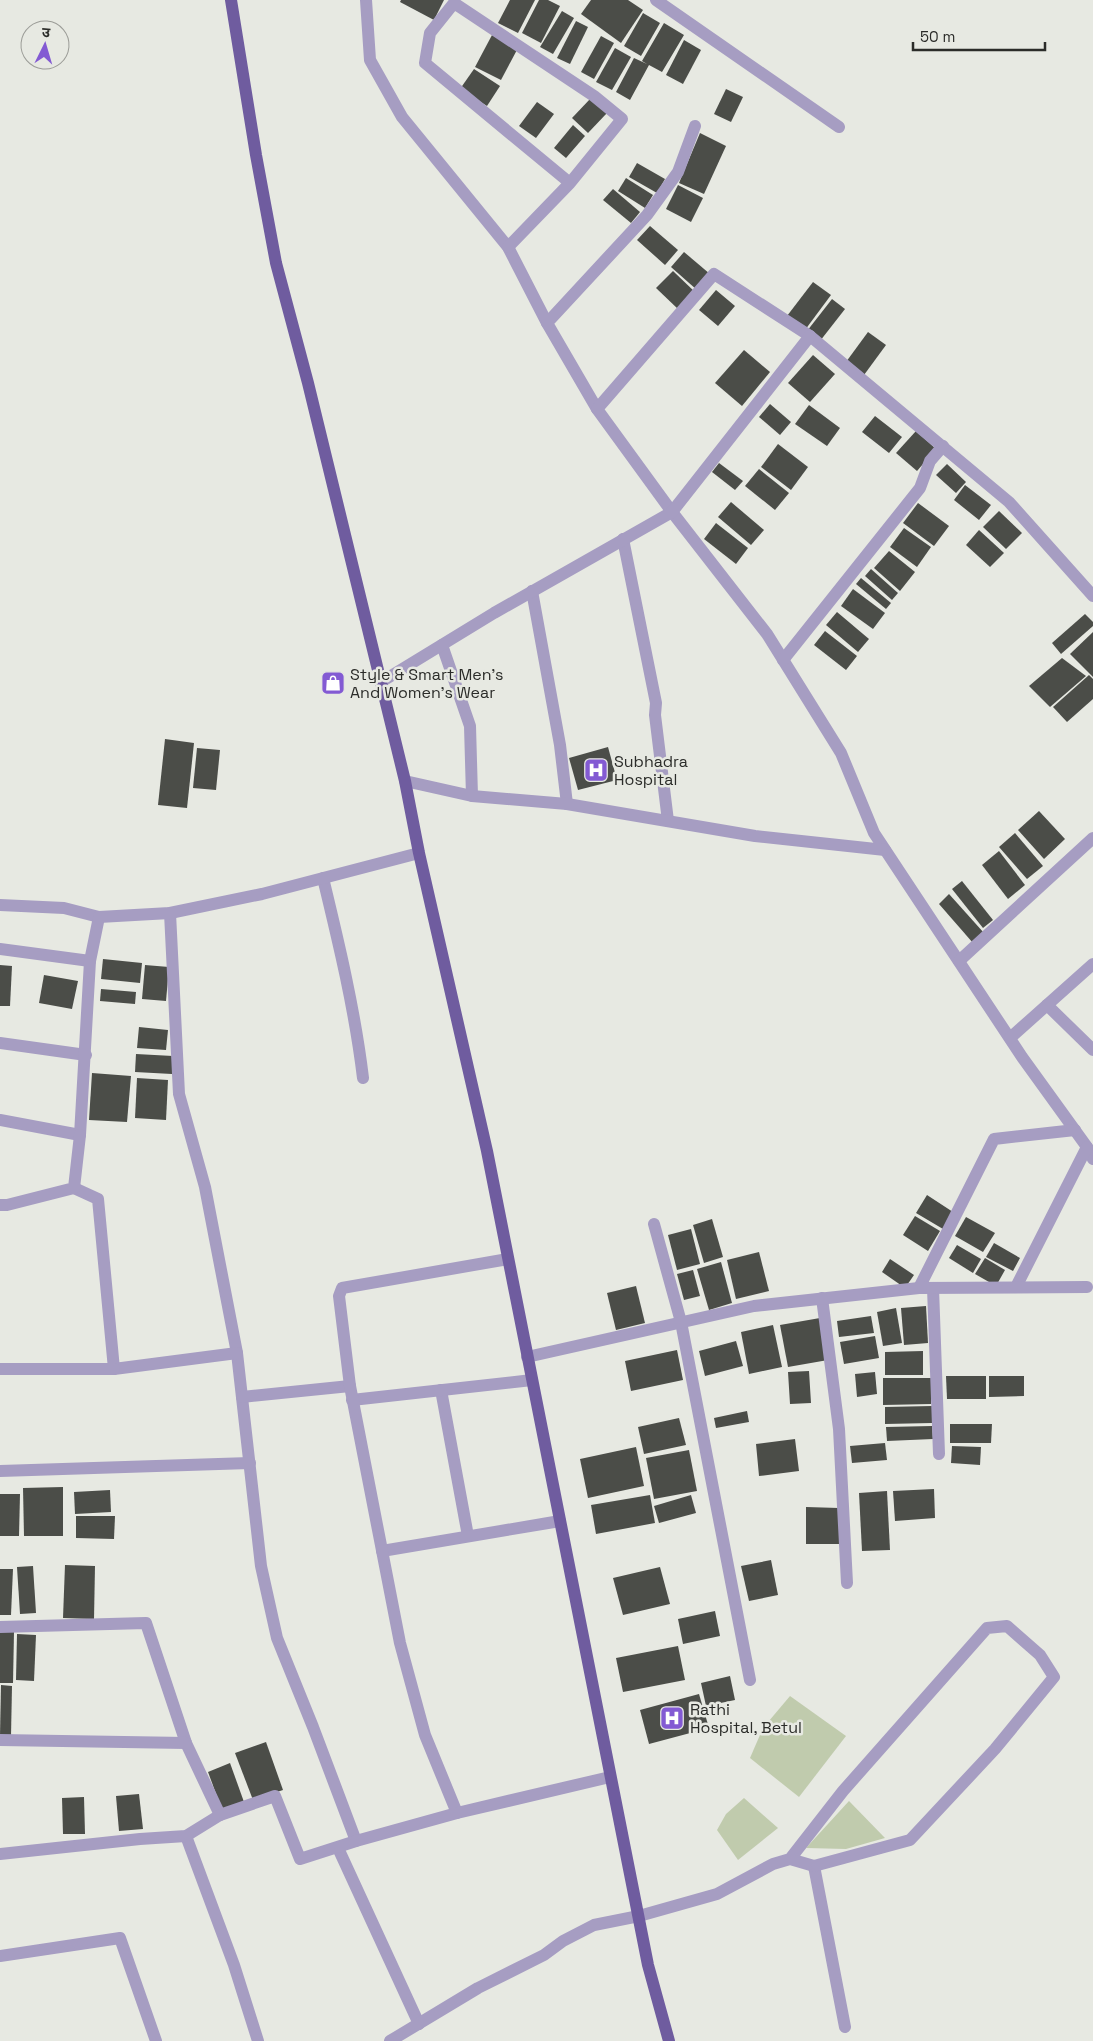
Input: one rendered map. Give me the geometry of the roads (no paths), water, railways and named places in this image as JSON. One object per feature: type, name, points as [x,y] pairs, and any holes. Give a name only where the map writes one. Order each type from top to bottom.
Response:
[{"type":"main road","points":[[232,0],[256,155],[276,263],[308,383],[405,781],[419,853],[487,1151],[610,1777],[640,1916],[648,1965],[669,2041]]},
{"type":"street","points":[[366,0],[370,60],[402,117],[508,247],[546,323],[597,409],[672,512],[767,634],[841,753],[874,833],[1010,1038],[1090,1153],[1016,1287]]},
{"type":"street","points":[[656,0],[840,127]]},
{"type":"street","points":[[508,247],[570,183],[622,119],[594,96],[454,3],[430,33],[425,63],[570,183]]},
{"type":"street","points":[[546,323],[647,215],[678,172],[694,126]]},
{"type":"street","points":[[597,409],[714,274],[810,336],[1009,502],[1093,596]]},
{"type":"street","points":[[381,682],[532,591],[672,512],[810,336]]},
{"type":"street","points":[[783,660],[920,488],[930,461],[942,446]]},
{"type":"street","points":[[623,540],[656,703],[655,715],[668,821]]},
{"type":"street","points":[[532,591],[560,745],[567,804]]},
{"type":"street","points":[[442,645],[470,726],[472,796]]},
{"type":"street","points":[[405,781],[472,796],[567,804],[755,836],[885,850]]},
{"type":"street","points":[[959,961],[1093,838]]},
{"type":"street","points":[[0,905],[64,908],[100,917],[170,913],[262,894],[419,853]]},
{"type":"street","points":[[323,878],[340,948],[360,1050],[363,1078]]},
{"type":"street","points":[[170,913],[180,1094],[205,1187],[237,1353],[261,1566],[277,1638],[356,1841]]},
{"type":"street","points":[[74,1188],[86,1055],[90,961],[100,917]]},
{"type":"street","points":[[0,949],[90,961]]},
{"type":"street","points":[[1010,1038],[1093,964]]},
{"type":"street","points":[[1047,1005],[1093,1050]]},
{"type":"street","points":[[0,1043],[86,1055]]},
{"type":"street","points":[[0,1120],[80,1135]]},
{"type":"street","points":[[919,1288],[994,1139],[1075,1130]]},
{"type":"street","points":[[0,1205],[7,1205],[74,1188],[98,1199],[114,1369]]},
{"type":"street","points":[[654,1224],[681,1322],[750,1680]]},
{"type":"street","points":[[457,1813],[425,1735],[400,1644],[352,1400],[339,1296],[342,1288],[508,1259]]},
{"type":"street","points":[[527,1357],[754,1306],[919,1288],[1087,1287]]},
{"type":"street","points":[[933,1288],[939,1454]]},
{"type":"street","points":[[822,1298],[839,1429],[847,1583]]},
{"type":"street","points":[[0,1369],[114,1369],[237,1353]]},
{"type":"street","points":[[352,1400],[532,1380]]},
{"type":"street","points":[[242,1397],[350,1386]]},
{"type":"street","points":[[441,1390],[468,1536]]},
{"type":"street","points":[[0,1471],[250,1463]]},
{"type":"street","points":[[382,1551],[560,1521]]},
{"type":"street","points":[[0,1627],[146,1623],[186,1743],[220,1815]]},
{"type":"street","points":[[390,2041],[478,1988],[544,1955],[594,1925],[640,1916],[717,1894],[772,1864],[790,1859],[814,1866],[910,1840],[995,1749],[1054,1677],[1040,1655],[1007,1626],[987,1628],[843,1791],[790,1859]]},
{"type":"street","points":[[0,1740],[186,1743]]},
{"type":"street","points":[[0,1854],[186,1836],[220,1815],[275,1796],[300,1859],[356,1841],[457,1813],[610,1777]]},
{"type":"street","points":[[186,1836],[234,1965],[258,2041]]},
{"type":"street","points":[[338,1848],[419,2024]]},
{"type":"street","points":[[814,1866],[845,2027]]},
{"type":"street","points":[[0,1956],[120,1938],[156,2041]]},
{"type":"place","name":"Style & Smart Men’s And Women’s Wear","points":[[333,683]]},
{"type":"place","name":"Subhadra Hospital","points":[[596,770]]},
{"type":"place","name":"Rathi Hospital, Betul","points":[[672,1718]]}]
